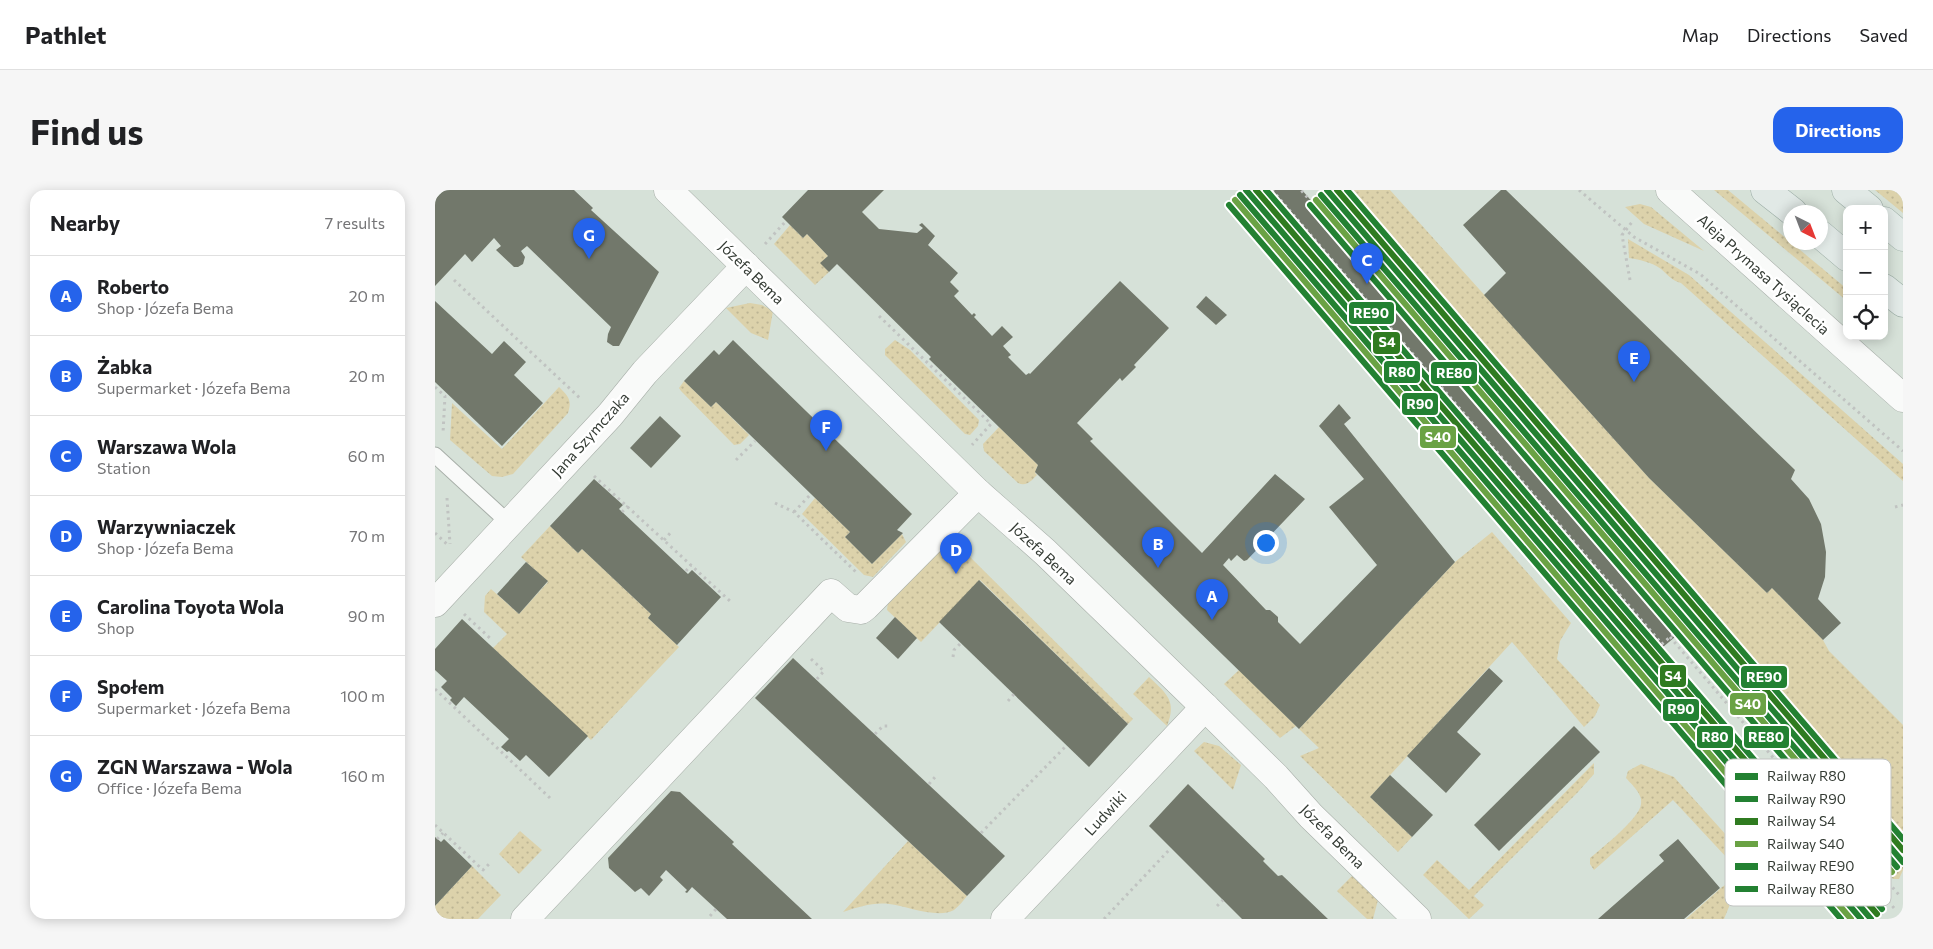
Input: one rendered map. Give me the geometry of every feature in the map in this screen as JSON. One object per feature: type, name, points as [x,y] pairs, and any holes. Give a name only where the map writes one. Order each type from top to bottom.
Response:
[{"type":"main road","points":[[1765,190],[1784,205]]},
{"type":"main road","points":[[1846,190],[1864,205]]},
{"type":"main road","points":[[1888,224],[1903,237]]},
{"type":"main road","points":[[1828,241],[1843,254]]},
{"type":"main road","points":[[1888,291],[1903,303]]},
{"type":"street","name":"Józefa Bema","points":[[668,190],[978,493],[1045,552],[1205,707],[1276,777],[1311,816],[1417,919]]},
{"type":"street","name":"Aleja Prymasa Tysiąclecia","points":[[1670,190],[1903,398]]},
{"type":"street","name":"Jana Szymczaka","points":[[435,603],[609,415],[645,372],[746,266]]},
{"type":"street","points":[[525,919],[831,593],[848,608],[861,610],[978,493]]},
{"type":"street","name":"Ludwiki","points":[[1005,919],[1205,707]]},
{"type":"lane","points":[[435,455],[509,524]]},
{"type":"path","points":[[1272,190],[1661,644],[1670,637],[1678,630],[1301,190]]},
{"type":"path","points":[[1579,190],[1626,230],[1700,274],[1903,451]]},
{"type":"path","points":[[765,244],[786,221]]},
{"type":"path","points":[[1630,280],[1622,235],[1633,222]]},
{"type":"path","points":[[454,280],[586,404]]},
{"type":"path","points":[[879,316],[991,424],[971,446]]},
{"type":"path","points":[[435,387],[445,396],[443,441]]},
{"type":"path","points":[[736,460],[755,440]]},
{"type":"path","points":[[592,473],[731,602]]},
{"type":"path","points":[[435,533],[451,549],[446,489]]},
{"type":"path","points":[[794,512],[811,494]]},
{"type":"path","points":[[775,503],[794,512],[852,568]]},
{"type":"path","points":[[1895,507],[1903,505]]},
{"type":"path","points":[[622,512],[628,506]]},
{"type":"path","points":[[664,540],[672,531]]},
{"type":"path","points":[[686,571],[691,565]]},
{"type":"path","points":[[462,612],[492,640]]},
{"type":"path","points":[[1670,637],[1774,759]]},
{"type":"path","points":[[953,657],[954,650],[961,643]]},
{"type":"path","points":[[435,689],[550,798]]},
{"type":"path","points":[[1008,702],[1014,694]]},
{"type":"path","points":[[445,699],[449,695]]},
{"type":"path","points":[[875,734],[883,726],[890,726]]},
{"type":"path","points":[[981,833],[1067,745]]},
{"type":"path","points":[[508,758],[513,754]]},
{"type":"path","points":[[929,784],[936,776]]},
{"type":"path","points":[[435,825],[483,870],[490,862]]},
{"type":"path","points":[[437,839],[443,833]]},
{"type":"path","points":[[1105,919],[1171,848]]},
{"type":"path","points":[[1891,886],[1900,896]]},
{"type":"path","points":[[1217,906],[1223,900]]},
{"type":"path","points":[[1891,903],[1895,908]]},
{"type":"path","points":[[710,916],[716,909]]},
{"type":"shaded area","points":[[1340,190],[1390,190],[1649,478],[1767,593],[1772,588],[1823,640],[1829,651],[1903,725],[1903,834],[1891,820],[1891,759],[1833,759],[1775,699]]},
{"type":"shaded area","points":[[1714,190],[1728,190],[1783,236],[1783,248]]},
{"type":"shaded area","points":[[1875,190],[1895,190],[1903,196],[1903,213]]},
{"type":"shaded area","points":[[1640,204],[1651,207],[1704,251],[1644,224],[1625,207]]},
{"type":"shaded area","points":[[790,225],[803,238],[807,234],[828,256],[821,263],[829,272],[815,285],[774,244]]},
{"type":"shaded area","points":[[1628,239],[1689,275],[1903,464],[1903,481],[1681,283],[1653,265],[1629,258]]},
{"type":"shaded area","points":[[1786,250],[1800,250],[1843,286],[1843,298]]},
{"type":"shaded area","points":[[750,303],[762,305],[773,311],[768,340],[751,333],[726,308]]},
{"type":"shaded area","points":[[895,340],[910,350],[979,420],[978,426],[970,435],[965,434],[885,355],[885,349]]},
{"type":"shaded area","points":[[684,381],[711,407],[716,402],[749,435],[740,444],[734,445],[681,391],[679,388]]},
{"type":"shaded area","points":[[559,387],[569,399],[568,413],[513,474],[502,477],[492,476],[450,440],[452,403],[502,449]]},
{"type":"shaded area","points":[[999,427],[1038,465],[1035,473],[1037,475],[1029,482],[1024,484],[1018,483],[984,451],[983,444]]},
{"type":"shaded area","points":[[815,498],[850,532],[845,537],[872,564],[902,534],[906,542],[873,577],[864,575],[802,514]]},
{"type":"shaded area","points":[[550,526],[578,553],[582,549],[651,614],[648,618],[679,647],[591,740],[493,648],[507,634],[484,612],[485,596],[491,589],[519,614],[548,582],[521,557]]},
{"type":"shaded area","points":[[1492,532],[1571,623],[1560,641],[1557,659],[1600,705],[1595,716],[1584,727],[1512,642],[1370,797],[1412,837],[1398,852],[1300,756],[1319,748],[1299,729],[1455,562]]},
{"type":"shaded area","points":[[951,538],[1133,719],[1128,724],[980,580],[921,642],[887,610],[888,602]]},
{"type":"shaded area","points":[[1239,670],[1296,726],[1280,738],[1224,684]]},
{"type":"shaded area","points":[[1149,677],[1169,698],[1171,710],[1167,726],[1133,694]]},
{"type":"shaded area","points":[[1204,742],[1219,746],[1241,765],[1233,790],[1194,751]]},
{"type":"shaded area","points":[[1594,763],[1594,774],[1578,792],[1474,896],[1484,905],[1469,919],[1423,875],[1437,860],[1469,890]]},
{"type":"shaded area","points":[[1641,764],[1674,777],[1725,834],[1725,856],[1673,800],[1594,870],[1590,864],[1590,858],[1628,825],[1639,810],[1641,800],[1637,790],[1626,778],[1628,771]]},
{"type":"shaded area","points":[[520,831],[542,850],[519,874],[499,854]]},
{"type":"shaded area","points":[[908,841],[967,896],[961,903],[954,910],[939,913],[883,904],[866,905],[843,912]]},
{"type":"shaded area","points":[[1903,851],[1903,870],[1899,879],[1893,879],[1891,877],[1891,862]]},
{"type":"shaded area","points":[[472,866],[501,895],[478,919],[435,919],[435,906]]},
{"type":"shaded area","points":[[1352,876],[1378,900],[1373,919],[1367,919],[1337,891]]},
{"type":"shaded area","points":[[1725,885],[1725,906],[1729,906],[1724,919],[1686,919]]},
{"type":"building","points":[[444,190],[574,190],[593,208],[591,210],[659,272],[619,346],[613,346],[607,342],[611,327],[527,246],[521,251],[525,257],[523,264],[514,267],[496,250],[501,246],[494,238],[472,262],[465,254],[435,286],[435,199]]},
{"type":"building","points":[[808,190],[884,190],[862,212],[879,229],[917,233],[923,228],[919,225],[922,223],[935,236],[928,245],[958,273],[950,282],[959,291],[954,296],[972,315],[974,313],[976,315],[974,317],[992,336],[1002,326],[1013,337],[1003,346],[1011,355],[1008,357],[1026,375],[1030,374],[1120,281],[1169,328],[1134,365],[1136,367],[1122,381],[1120,378],[1077,423],[1093,439],[1090,441],[1202,553],[1275,474],[1305,499],[1247,560],[1244,561],[1237,555],[1231,561],[1229,558],[1223,565],[1266,610],[1270,610],[1278,617],[1278,622],[1300,644],[1377,565],[1329,507],[1364,479],[1319,426],[1339,404],[1351,418],[1344,424],[1455,562],[1299,729],[1035,472],[1038,465],[929,359],[931,357],[837,264],[829,272],[820,263],[828,256],[807,234],[803,238],[782,217]]},
{"type":"building","points":[[1270,190],[1302,190],[1681,632],[1663,647]]},
{"type":"building","points":[[1501,190],[1506,190],[1795,470],[1791,479],[1809,499],[1821,524],[1826,552],[1825,577],[1818,599],[1841,623],[1823,640],[1772,588],[1767,593],[1649,478],[1484,295],[1506,273],[1463,225]]},
{"type":"building","points":[[1206,296],[1227,315],[1216,325],[1196,307]]},
{"type":"building","points":[[435,301],[492,354],[504,341],[526,362],[514,375],[543,403],[502,446],[435,382]]},
{"type":"building","points":[[733,340],[912,514],[897,530],[903,533],[872,564],[845,537],[850,532],[811,494],[716,402],[711,407],[684,381],[714,350],[719,355]]},
{"type":"building","points":[[660,416],[681,436],[651,468],[630,448]]},
{"type":"building","points":[[594,479],[623,505],[619,509],[688,574],[692,570],[721,597],[677,645],[648,618],[651,614],[582,549],[578,553],[550,526]]},
{"type":"building","points":[[526,562],[548,581],[519,614],[497,594]]},
{"type":"building","points":[[979,580],[1128,724],[1089,767],[939,622]]},
{"type":"building","points":[[895,617],[917,638],[898,659],[876,638]]},
{"type":"building","points":[[462,619],[588,736],[549,777],[526,755],[520,761],[509,751],[507,752],[501,747],[509,739],[464,697],[456,706],[450,700],[452,698],[441,687],[447,681],[435,670],[435,649]]},
{"type":"building","points":[[793,658],[1005,856],[967,896],[755,698]]},
{"type":"building","points":[[1489,668],[1503,681],[1457,732],[1481,754],[1446,793],[1407,756]]},
{"type":"building","points":[[1574,726],[1600,752],[1499,851],[1474,825]]},
{"type":"building","points":[[1390,775],[1433,815],[1412,837],[1370,797]]},
{"type":"building","points":[[1188,784],[1265,859],[1263,861],[1278,876],[1282,875],[1328,919],[1242,919],[1149,826]]},
{"type":"building","points":[[671,791],[680,792],[812,919],[727,919],[692,887],[687,893],[685,892],[687,890],[666,870],[660,877],[663,880],[649,896],[641,888],[635,892],[609,868],[608,858]]},
{"type":"building","points":[[435,837],[441,842],[444,839],[472,866],[435,906]]},
{"type":"building","points":[[1678,839],[1720,888],[1684,919],[1598,919],[1664,861],[1659,855]]},
{"type":"rail line","name":"R80","points":[[1246,190],[1734,759]]},
{"type":"rail line","name":"S4","points":[[1256,190],[1744,759]]},
{"type":"rail line","name":"RE90","points":[[1266,190],[1753,759]]},
{"type":"rail line","name":"R80","points":[[1327,190],[1815,759]]},
{"type":"rail line","name":"S4","points":[[1337,190],[1825,759]]},
{"type":"rail line","name":"RE90","points":[[1347,190],[1834,759]]},
{"type":"rail line","name":"R90","points":[[1240,195],[1725,760]]},
{"type":"rail line","name":"R90","points":[[1321,195],[1804,759]]},
{"type":"rail line","name":"S40","points":[[1235,200],[1725,772]]},
{"type":"rail line","name":"S40","points":[[1316,200],[1795,759]]},
{"type":"rail line","name":"RE80","points":[[1229,205],[1725,784]]},
{"type":"rail line","name":"RE80","points":[[1310,205],[1785,759]]},
{"type":"rail line","name":"RE90","points":[[1891,825],[1903,839]]},
{"type":"rail line","name":"S4","points":[[1891,836],[1903,850]]},
{"type":"rail line","name":"R80","points":[[1891,848],[1903,862]]},
{"type":"rail line","name":"R90","points":[[1891,860],[1897,867]]},
{"type":"rail line","name":"RE80","points":[[1830,906],[1841,919]]},
{"type":"rail line","name":"S40","points":[[1840,906],[1851,919]]},
{"type":"rail line","name":"R90","points":[[1850,906],[1861,919]]},
{"type":"rail line","name":"R80","points":[[1860,906],[1871,919]]},
{"type":"rail line","name":"S4","points":[[1870,906],[1877,914]]},
{"type":"place","name":"ZGN Warszawa - Wola","points":[[589,259]]},
{"type":"place","name":"Warszawa Wola","points":[[1367,284]]},
{"type":"place","name":"Carolina Toyota Wola","points":[[1634,382]]},
{"type":"place","name":"Społem","points":[[826,451]]},
{"type":"place","name":"Żabka","points":[[1158,568]]},
{"type":"place","name":"Warzywniaczek","points":[[956,574]]},
{"type":"place","name":"Roberto","points":[[1212,620]]}]
